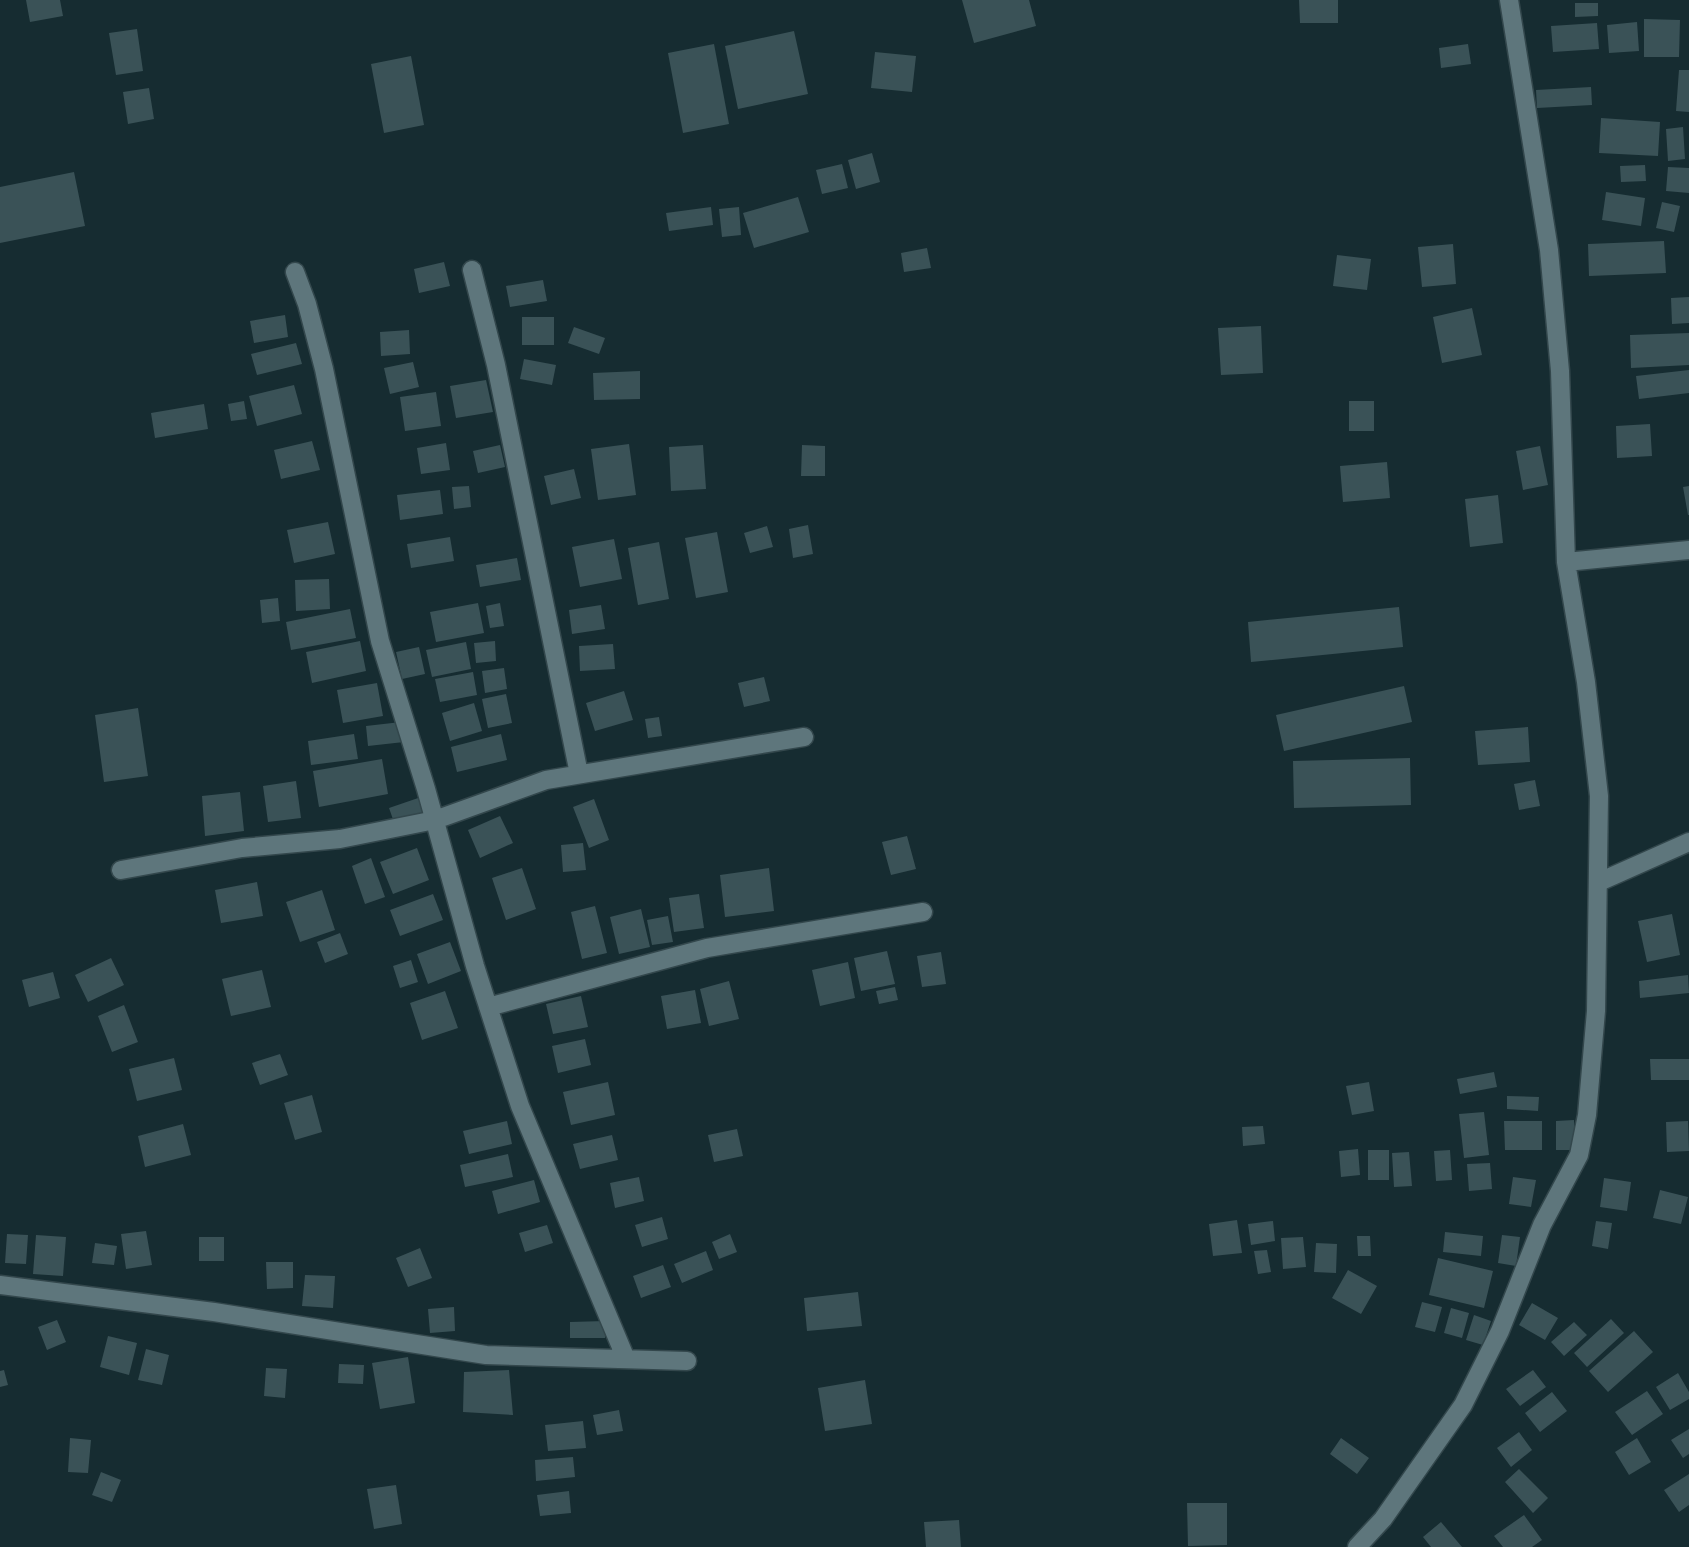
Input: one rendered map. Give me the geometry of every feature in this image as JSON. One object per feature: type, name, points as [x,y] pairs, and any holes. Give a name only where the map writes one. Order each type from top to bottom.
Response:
[{"type":"street","points":[[1357,1547],[1383,1519],[1463,1405],[1500,1331],[1542,1225],[1579,1155],[1587,1115],[1596,1011],[1599,796],[1586,682],[1566,562],[1560,371],[1549,250],[1509,0]]},
{"type":"street","points":[[471,270],[496,365],[579,774]]},
{"type":"street","points":[[295,272],[307,304],[324,369],[380,641],[488,1007],[520,1106],[626,1359]]},
{"type":"street","points":[[1566,562],[1689,550]]},
{"type":"street","points":[[121,870],[242,848],[340,839],[435,820],[546,780],[804,737]]},
{"type":"street","points":[[1599,882],[1689,842]]},
{"type":"street","points":[[488,1007],[707,948],[923,912]]},
{"type":"street","points":[[0,1285],[214,1312],[486,1356],[687,1361]]},
{"type":"building","points":[[26,0],[60,0],[63,16],[30,22]]},
{"type":"building","points":[[962,0],[1029,0],[1036,26],[974,43]]},
{"type":"building","points":[[1299,0],[1338,0],[1338,23],[1300,23]]},
{"type":"building","points":[[1575,3],[1598,3],[1598,16],[1575,17]]},
{"type":"building","points":[[1644,19],[1680,20],[1679,57],[1644,57]]},
{"type":"building","points":[[1637,22],[1639,51],[1609,53],[1607,25]]},
{"type":"building","points":[[1597,23],[1599,49],[1553,52],[1551,26]]},
{"type":"building","points":[[137,29],[143,71],[116,75],[109,33]]},
{"type":"building","points":[[794,31],[808,94],[738,109],[725,46]]},
{"type":"building","points":[[714,44],[729,124],[683,133],[668,53]]},
{"type":"building","points":[[1468,44],[1471,64],[1441,68],[1439,48]]},
{"type":"building","points":[[875,52],[916,56],[912,92],[871,88]]},
{"type":"building","points":[[411,56],[424,125],[384,133],[371,64]]},
{"type":"building","points":[[1679,70],[1689,70],[1689,112],[1676,111]]},
{"type":"building","points":[[1591,87],[1592,105],[1537,108],[1536,90]]},
{"type":"building","points":[[149,88],[154,119],[128,124],[123,92]]},
{"type":"building","points":[[1601,118],[1660,122],[1658,156],[1599,153]]},
{"type":"building","points":[[1683,127],[1685,159],[1668,161],[1666,129]]},
{"type":"building","points":[[872,153],[880,182],[856,189],[848,160]]},
{"type":"building","points":[[842,164],[848,188],[822,194],[816,170]]},
{"type":"building","points":[[1645,165],[1646,181],[1621,182],[1620,166]]},
{"type":"building","points":[[1668,167],[1689,168],[1689,193],[1666,191]]},
{"type":"building","points":[[74,172],[85,226],[0,243],[0,187]]},
{"type":"building","points":[[1606,192],[1645,198],[1641,226],[1602,220]]},
{"type":"building","points":[[798,197],[809,232],[754,248],[743,213]]},
{"type":"building","points":[[1662,202],[1680,206],[1674,232],[1656,228]]},
{"type":"building","points":[[711,207],[713,225],[669,231],[666,213]]},
{"type":"building","points":[[739,207],[741,235],[722,237],[719,209]]},
{"type":"building","points":[[1664,241],[1666,273],[1589,276],[1588,244]]},
{"type":"building","points":[[1453,244],[1456,284],[1422,287],[1418,247]]},
{"type":"building","points":[[927,248],[931,268],[904,272],[901,253]]},
{"type":"building","points":[[1337,255],[1371,259],[1367,290],[1333,286]]},
{"type":"building","points":[[444,262],[450,286],[419,293],[414,269]]},
{"type":"building","points":[[543,280],[547,301],[510,307],[506,286]]},
{"type":"building","points":[[1689,297],[1689,323],[1672,324],[1671,298]]},
{"type":"building","points":[[1472,308],[1482,355],[1442,363],[1433,317]]},
{"type":"building","points":[[285,315],[288,337],[254,343],[250,321]]},
{"type":"building","points":[[522,317],[554,317],[554,345],[522,345]]},
{"type":"building","points":[[1261,326],[1263,373],[1221,375],[1218,328]]},
{"type":"building","points":[[574,327],[605,338],[599,354],[568,343]]},
{"type":"building","points":[[409,330],[410,354],[381,356],[380,332]]},
{"type":"building","points":[[1689,333],[1689,365],[1631,368],[1630,335]]},
{"type":"building","points":[[296,343],[302,364],[257,375],[251,354]]},
{"type":"building","points":[[524,359],[556,365],[552,385],[520,379]]},
{"type":"building","points":[[413,362],[419,387],[390,394],[384,368]]},
{"type":"building","points":[[1689,370],[1689,393],[1639,399],[1636,376]]},
{"type":"building","points":[[640,371],[640,399],[594,400],[593,373]]},
{"type":"building","points":[[486,380],[493,412],[456,418],[450,386]]},
{"type":"building","points":[[294,385],[302,414],[257,426],[249,396]]},
{"type":"building","points":[[436,392],[441,426],[405,431],[400,397]]},
{"type":"building","points":[[244,401],[247,419],[231,421],[228,404]]},
{"type":"building","points":[[1349,401],[1374,401],[1374,431],[1349,431]]},
{"type":"building","points":[[204,404],[208,429],[155,438],[151,413]]},
{"type":"building","points":[[1650,424],[1652,456],[1617,458],[1616,426]]},
{"type":"building","points":[[312,441],[320,470],[281,479],[274,450]]},
{"type":"building","points":[[446,443],[450,470],[421,474],[417,448]]},
{"type":"building","points":[[629,444],[636,495],[598,500],[591,449]]},
{"type":"building","points":[[500,445],[505,467],[478,473],[473,451]]},
{"type":"building","points":[[703,445],[706,489],[671,491],[669,447]]},
{"type":"building","points":[[802,445],[825,446],[825,476],[801,476]]},
{"type":"building","points":[[1540,446],[1548,485],[1523,490],[1516,451]]},
{"type":"building","points":[[1387,462],[1390,498],[1343,502],[1340,466]]},
{"type":"building","points":[[574,469],[581,498],[551,505],[544,476]]},
{"type":"building","points":[[469,486],[471,507],[454,509],[452,487]]},
{"type":"building","points":[[1689,486],[1689,515],[1688,515],[1683,487]]},
{"type":"building","points":[[440,490],[443,514],[400,520],[397,495]]},
{"type":"building","points":[[1498,495],[1503,543],[1470,547],[1465,499]]},
{"type":"building","points":[[328,522],[335,554],[294,563],[287,530]]},
{"type":"building","points":[[808,525],[813,554],[793,558],[789,529]]},
{"type":"building","points":[[767,526],[773,547],[750,553],[744,533]]},
{"type":"building","points":[[717,532],[728,592],[696,598],[685,538]]},
{"type":"building","points":[[450,537],[454,561],[411,568],[407,544]]},
{"type":"building","points":[[614,539],[622,579],[580,587],[572,547]]},
{"type":"building","points":[[659,542],[669,599],[638,605],[628,548]]},
{"type":"building","points":[[517,558],[521,580],[480,587],[476,565]]},
{"type":"building","points":[[329,579],[330,609],[296,611],[295,580]]},
{"type":"building","points":[[278,598],[280,621],[262,623],[260,600]]},
{"type":"building","points":[[478,603],[484,633],[436,642],[430,612]]},
{"type":"building","points":[[500,603],[504,626],[490,628],[486,606]]},
{"type":"building","points":[[601,605],[605,629],[572,634],[569,610]]},
{"type":"building","points":[[1399,607],[1403,647],[1251,662],[1248,622]]},
{"type":"building","points":[[350,609],[356,638],[291,650],[286,622]]},
{"type":"building","points":[[360,641],[366,671],[312,683],[306,652]]},
{"type":"building","points":[[495,641],[496,661],[476,663],[474,643]]},
{"type":"building","points":[[466,642],[471,669],[432,677],[426,650]]},
{"type":"building","points":[[613,644],[615,669],[580,671],[579,646]]},
{"type":"building","points":[[419,647],[425,674],[402,679],[396,652]]},
{"type":"building","points":[[504,668],[507,689],[485,693],[482,671]]},
{"type":"building","points":[[473,672],[477,695],[440,702],[435,679]]},
{"type":"building","points":[[764,677],[770,701],[744,707],[738,683]]},
{"type":"building","points":[[377,683],[383,716],[343,723],[337,690]]},
{"type":"building","points":[[1404,686],[1412,722],[1284,751],[1276,715]]},
{"type":"building","points":[[624,691],[633,720],[595,731],[586,703]]},
{"type":"building","points":[[506,694],[512,723],[488,728],[482,699]]},
{"type":"building","points":[[474,703],[482,731],[450,741],[442,713]]},
{"type":"building","points":[[138,708],[148,776],[104,782],[95,715]]},
{"type":"building","points":[[659,717],[662,736],[648,738],[645,719]]},
{"type":"building","points":[[401,722],[404,742],[368,746],[366,726]]},
{"type":"building","points":[[1528,727],[1530,762],[1478,765],[1475,731]]},
{"type":"building","points":[[354,734],[358,759],[311,765],[308,741]]},
{"type":"building","points":[[501,734],[507,760],[457,772],[451,747]]},
{"type":"building","points":[[1410,758],[1411,805],[1294,808],[1293,761]]},
{"type":"building","points":[[382,759],[388,794],[319,807],[313,771]]},
{"type":"building","points":[[1535,780],[1540,806],[1519,810],[1514,784]]},
{"type":"building","points":[[296,781],[301,818],[268,822],[263,786]]},
{"type":"building","points":[[240,792],[244,831],[205,836],[202,796]]},
{"type":"building","points":[[424,796],[429,813],[395,825],[389,808]]},
{"type":"building","points":[[594,799],[609,840],[589,848],[573,807]]},
{"type":"building","points":[[500,816],[513,843],[480,858],[468,830]]},
{"type":"building","points":[[907,836],[916,869],[891,875],[882,842]]},
{"type":"building","points":[[583,843],[586,870],[563,872],[561,845]]},
{"type":"building","points":[[417,848],[429,880],[393,894],[380,862]]},
{"type":"building","points":[[371,858],[385,897],[365,904],[352,866]]},
{"type":"building","points":[[522,868],[536,909],[506,920],[492,878]]},
{"type":"building","points":[[769,868],[774,911],[725,917],[720,875]]},
{"type":"building","points":[[257,882],[263,916],[221,923],[215,890]]},
{"type":"building","points":[[322,890],[335,930],[300,942],[286,902]]},
{"type":"building","points":[[433,894],[443,920],[400,936],[390,910]]},
{"type":"building","points":[[699,894],[704,928],[674,932],[669,898]]},
{"type":"building","points":[[595,906],[607,953],[582,959],[571,912]]},
{"type":"building","points":[[641,909],[650,947],[619,954],[610,917]]},
{"type":"building","points":[[1672,914],[1680,955],[1647,962],[1638,921]]},
{"type":"building","points":[[668,916],[673,942],[652,945],[647,920]]},
{"type":"building","points":[[340,933],[348,954],[325,963],[317,942]]},
{"type":"building","points":[[450,942],[461,971],[428,984],[417,954]]},
{"type":"building","points":[[887,951],[895,984],[861,991],[854,958]]},
{"type":"building","points":[[941,952],[946,984],[922,987],[917,956]]},
{"type":"building","points":[[111,958],[124,985],[88,1002],[75,975]]},
{"type":"building","points":[[411,960],[418,982],[400,988],[393,966]]},
{"type":"building","points":[[848,962],[855,998],[820,1006],[812,970]]},
{"type":"building","points":[[262,970],[271,1007],[231,1016],[222,979]]},
{"type":"building","points":[[53,972],[60,998],[29,1007],[22,980]]},
{"type":"building","points":[[1688,975],[1689,993],[1640,998],[1639,981]]},
{"type":"building","points":[[729,981],[739,1019],[709,1026],[700,989]]},
{"type":"building","points":[[895,987],[898,1000],[879,1004],[876,991]]},
{"type":"building","points":[[695,990],[701,1023],[667,1029],[661,996]]},
{"type":"building","points":[[445,991],[458,1028],[422,1040],[410,1003]]},
{"type":"building","points":[[581,996],[588,1027],[553,1034],[546,1004]]},
{"type":"building","points":[[124,1005],[138,1042],[112,1052],[98,1016]]},
{"type":"building","points":[[585,1039],[591,1065],[558,1073],[552,1046]]},
{"type":"building","points":[[280,1054],[288,1075],[260,1085],[252,1063]]},
{"type":"building","points":[[174,1058],[182,1090],[137,1101],[129,1069]]},
{"type":"building","points":[[1650,1059],[1689,1059],[1689,1080],[1651,1080]]},
{"type":"building","points":[[1494,1072],[1497,1087],[1460,1094],[1457,1079]]},
{"type":"building","points":[[608,1082],[615,1115],[571,1125],[563,1092]]},
{"type":"building","points":[[1369,1082],[1374,1111],[1352,1115],[1346,1086]]},
{"type":"building","points":[[312,1095],[322,1132],[295,1140],[284,1103]]},
{"type":"building","points":[[1507,1096],[1539,1097],[1538,1111],[1507,1109]]},
{"type":"building","points":[[1484,1112],[1489,1155],[1464,1158],[1459,1114]]},
{"type":"building","points":[[1574,1120],[1575,1150],[1556,1150],[1556,1121]]},
{"type":"building","points":[[507,1121],[512,1144],[469,1154],[463,1131]]},
{"type":"building","points":[[1504,1121],[1542,1121],[1542,1150],[1505,1150]]},
{"type":"building","points":[[1688,1121],[1689,1151],[1667,1152],[1666,1122]]},
{"type":"building","points":[[183,1124],[191,1155],[145,1167],[138,1136]]},
{"type":"building","points":[[1263,1126],[1265,1144],[1243,1146],[1242,1127]]},
{"type":"building","points":[[737,1129],[743,1156],[714,1162],[708,1135]]},
{"type":"building","points":[[612,1135],[618,1160],[580,1169],[573,1144]]},
{"type":"building","points":[[1358,1149],[1360,1175],[1341,1177],[1339,1151]]},
{"type":"building","points":[[1368,1150],[1389,1150],[1389,1180],[1368,1180]]},
{"type":"building","points":[[1450,1150],[1452,1180],[1436,1181],[1434,1151]]},
{"type":"building","points":[[1409,1152],[1412,1186],[1394,1187],[1392,1153]]},
{"type":"building","points":[[508,1154],[513,1177],[465,1187],[460,1165]]},
{"type":"building","points":[[1490,1163],[1492,1189],[1469,1191],[1467,1164]]},
{"type":"building","points":[[639,1177],[644,1201],[615,1208],[610,1183]]},
{"type":"building","points":[[1513,1177],[1536,1180],[1531,1207],[1509,1204]]},
{"type":"building","points":[[1604,1178],[1631,1182],[1627,1211],[1600,1207]]},
{"type":"building","points":[[534,1180],[540,1202],[498,1214],[492,1191]]},
{"type":"building","points":[[1660,1190],[1688,1197],[1681,1224],[1653,1218]]},
{"type":"building","points":[[662,1217],[668,1239],[642,1247],[635,1225]]},
{"type":"building","points":[[1237,1220],[1242,1253],[1213,1256],[1209,1224]]},
{"type":"building","points":[[1273,1221],[1275,1241],[1251,1245],[1248,1224]]},
{"type":"building","points":[[1596,1221],[1612,1223],[1608,1249],[1592,1246]]},
{"type":"building","points":[[547,1225],[553,1243],[525,1252],[519,1233]]},
{"type":"building","points":[[146,1231],[152,1265],[126,1269],[121,1234]]},
{"type":"building","points":[[1445,1232],[1483,1236],[1481,1256],[1443,1252]]},
{"type":"building","points":[[7,1234],[28,1235],[26,1264],[5,1263]]},
{"type":"building","points":[[730,1234],[737,1252],[719,1259],[712,1242]]},
{"type":"building","points":[[36,1235],[66,1237],[63,1276],[33,1274]]},
{"type":"building","points":[[1502,1235],[1520,1237],[1516,1266],[1498,1263]]},
{"type":"building","points":[[1357,1236],[1370,1236],[1371,1256],[1358,1256]]},
{"type":"building","points":[[199,1237],[224,1237],[224,1261],[199,1261]]},
{"type":"building","points":[[1303,1237],[1306,1267],[1283,1269],[1281,1238]]},
{"type":"building","points":[[95,1243],[117,1246],[114,1265],[92,1263]]},
{"type":"building","points":[[1316,1243],[1337,1244],[1336,1273],[1314,1272]]},
{"type":"building","points":[[420,1248],[432,1278],[408,1287],[396,1258]]},
{"type":"building","points":[[1267,1250],[1271,1272],[1258,1274],[1254,1251]]},
{"type":"building","points":[[706,1251],[713,1270],[682,1283],[674,1264]]},
{"type":"building","points":[[1438,1258],[1493,1271],[1484,1308],[1429,1295]]},
{"type":"building","points":[[266,1262],[293,1262],[293,1288],[267,1289]]},
{"type":"building","points":[[663,1265],[671,1287],[641,1298],[633,1276]]},
{"type":"building","points":[[1348,1270],[1377,1286],[1361,1314],[1332,1298]]},
{"type":"building","points":[[305,1275],[335,1276],[333,1308],[302,1306]]},
{"type":"building","points":[[858,1292],[862,1326],[807,1331],[804,1298]]},
{"type":"building","points":[[1422,1302],[1442,1307],[1435,1332],[1415,1327]]},
{"type":"building","points":[[1532,1303],[1558,1318],[1545,1340],[1519,1325]]},
{"type":"building","points":[[454,1307],[455,1331],[430,1333],[428,1309]]},
{"type":"building","points":[[1451,1308],[1469,1313],[1462,1338],[1444,1333]]},
{"type":"building","points":[[1474,1315],[1491,1321],[1483,1345],[1466,1340]]},
{"type":"building","points":[[1611,1319],[1624,1333],[1587,1367],[1574,1353]]},
{"type":"building","points":[[57,1320],[66,1342],[47,1350],[38,1327]]},
{"type":"building","points":[[605,1321],[605,1338],[570,1338],[570,1322]]},
{"type":"building","points":[[1574,1322],[1587,1335],[1564,1356],[1551,1342]]},
{"type":"building","points":[[1634,1331],[1653,1352],[1608,1392],[1589,1371]]},
{"type":"building","points":[[108,1336],[137,1343],[129,1375],[100,1367]]},
{"type":"building","points":[[146,1349],[169,1355],[162,1385],[138,1380]]},
{"type":"building","points":[[408,1357],[415,1403],[380,1409],[372,1363]]},
{"type":"building","points":[[339,1364],[364,1365],[363,1384],[338,1383]]},
{"type":"building","points":[[266,1368],[287,1369],[285,1398],[264,1396]]},
{"type":"building","points":[[4,1370],[8,1385],[0,1387],[0,1371]]},
{"type":"building","points":[[509,1370],[513,1415],[463,1412],[464,1372]]},
{"type":"building","points":[[1533,1370],[1546,1387],[1520,1406],[1506,1389]]},
{"type":"building","points":[[1678,1373],[1689,1392],[1689,1399],[1670,1410],[1656,1387]]},
{"type":"building","points":[[865,1380],[872,1424],[825,1431],[818,1388]]},
{"type":"building","points":[[1647,1391],[1663,1414],[1632,1435],[1615,1412]]},
{"type":"building","points":[[1552,1392],[1567,1411],[1540,1432],[1525,1413]]},
{"type":"building","points":[[619,1410],[623,1431],[597,1435],[593,1415]]},
{"type":"building","points":[[583,1421],[586,1448],[548,1451],[545,1425]]},
{"type":"building","points":[[1689,1429],[1689,1454],[1683,1458],[1671,1440]]},
{"type":"building","points":[[1519,1432],[1532,1450],[1511,1467],[1497,1448]]},
{"type":"building","points":[[70,1438],[91,1440],[88,1473],[68,1472]]},
{"type":"building","points":[[1341,1438],[1369,1458],[1357,1474],[1330,1454]]},
{"type":"building","points":[[1637,1438],[1651,1462],[1629,1475],[1615,1452]]},
{"type":"building","points":[[573,1457],[575,1477],[536,1481],[535,1460]]},
{"type":"building","points":[[1519,1469],[1548,1498],[1533,1513],[1505,1482]]},
{"type":"building","points":[[101,1472],[121,1480],[112,1502],[92,1495]]},
{"type":"building","points":[[1689,1474],[1689,1505],[1679,1512],[1664,1490]]},
{"type":"building","points":[[396,1485],[402,1524],[374,1529],[367,1489]]},
{"type":"building","points":[[569,1491],[571,1513],[540,1516],[537,1495]]},
{"type":"building","points":[[1187,1503],[1227,1503],[1227,1545],[1188,1546]]},
{"type":"building","points":[[1524,1515],[1542,1540],[1532,1547],[1503,1547],[1494,1536]]},
{"type":"building","points":[[959,1520],[961,1547],[926,1547],[924,1522]]},
{"type":"building","points":[[1441,1522],[1462,1547],[1431,1547],[1423,1537]]}]
